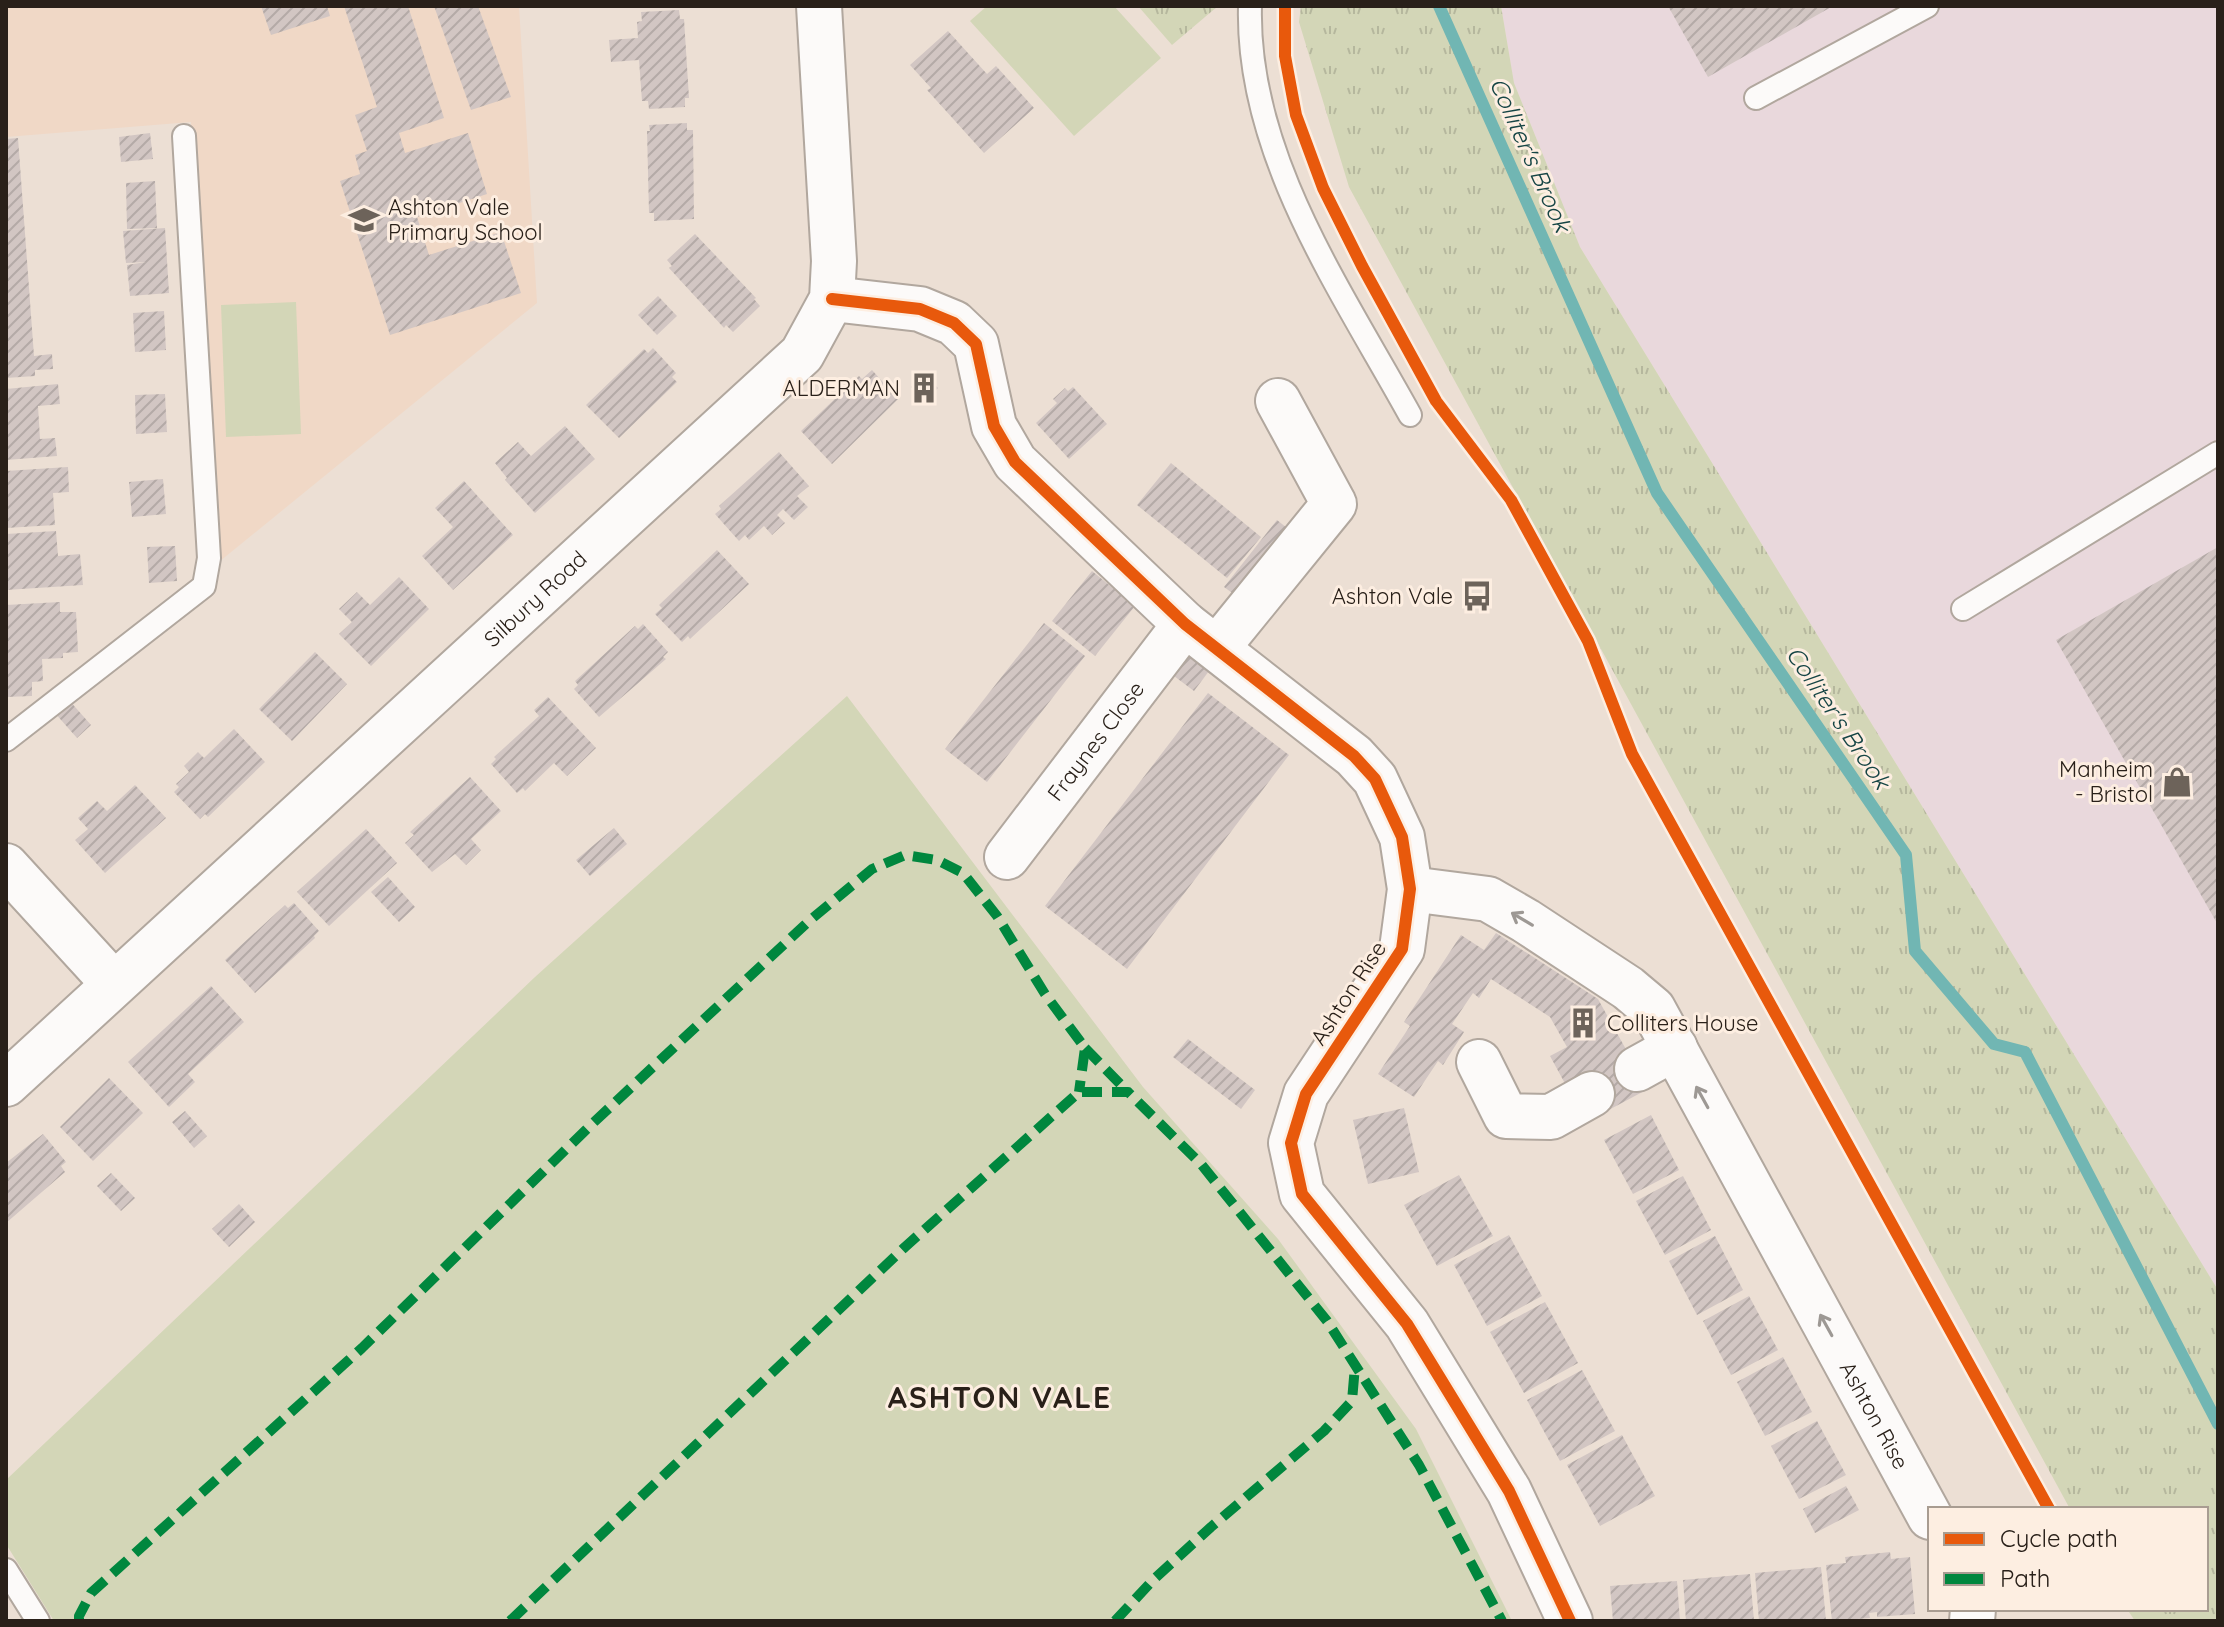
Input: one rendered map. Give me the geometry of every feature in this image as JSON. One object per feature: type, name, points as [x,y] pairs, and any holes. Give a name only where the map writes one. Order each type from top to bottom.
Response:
[{"type":"street","name":"Silbury Road","points":[[6,1084],[802,354],[832,299],[834,261],[819,6]]},
{"type":"street","name":"Ashton Rise","points":[[832,299],[920,309],[954,323],[976,344],[994,426],[1015,462],[1201,636],[1354,756],[1375,779],[1402,837],[1410,889],[1402,949],[1306,1094],[1291,1143],[1302,1194],[1407,1324],[1509,1491],[1570,1621]]},
{"type":"street","name":"Fraynes Close","points":[[1007,857],[1201,636],[1334,504],[1278,401]]},
{"type":"street","points":[[6,866],[114,984]]},
{"type":"street","name":"Ashton Rise","points":[[1410,889],[1488,899],[1628,988],[1653,1009],[1928,1513]]},
{"type":"street","points":[[1637,1069],[1675,1048]]},
{"type":"street","points":[[1479,1062],[1506,1116],[1551,1117],[1592,1094]]},
{"type":"lane","points":[[1250,6],[1249,36],[1255,86],[1266,130],[1297,210],[1410,415]]},
{"type":"lane","points":[[1756,98],[1927,6]]},
{"type":"lane","points":[[6,740],[204,586],[209,558],[184,136]]},
{"type":"lane","points":[[1963,609],[2218,453]]},
{"type":"lane","points":[[6,1570],[38,1621]]},
{"type":"shaded area","name":"Ashton Vale Primary School","points":[[6,6],[519,6],[537,303],[214,566],[191,122],[6,137]]},
{"type":"shaded area","points":[[1501,6],[2218,6],[2218,1290],[1580,247],[1514,83]]},
{"type":"green space","points":[[987,6],[1114,6],[1161,58],[1074,136],[970,21]]},
{"type":"green space","points":[[1138,6],[1218,6],[1172,45]]},
{"type":"green space","points":[[1301,6],[1501,6],[1514,83],[1580,247],[2218,1290],[2218,1621],[2135,1621],[2128,1611],[2208,1611],[2208,1507],[2069,1507],[1349,187],[1299,22]]},
{"type":"green space","points":[[296,302],[301,434],[226,437],[221,305]]},
{"type":"green space","points":[[847,696],[1143,1087],[1278,1239],[1416,1429],[1512,1621],[54,1621],[6,1544],[6,1480],[535,977]]},
{"type":"building","points":[[261,6],[327,6],[330,16],[271,35]]},
{"type":"building","points":[[344,6],[408,6],[444,118],[399,133],[405,153],[468,133],[487,194],[417,217],[429,255],[501,232],[521,293],[390,335],[340,181],[360,174],[355,155],[367,151],[355,115],[377,107]]},
{"type":"building","points":[[434,6],[478,6],[511,97],[471,110]]},
{"type":"building","points":[[1668,6],[1833,6],[1708,77]]},
{"type":"building","points":[[679,10],[680,19],[684,19],[689,98],[685,98],[685,107],[649,109],[648,101],[642,101],[639,60],[611,62],[609,40],[638,38],[637,22],[642,21],[641,12]]},
{"type":"building","points":[[948,31],[987,74],[996,66],[1034,108],[984,153],[927,90],[931,88],[910,65]]},
{"type":"building","points":[[687,123],[687,130],[693,130],[694,219],[654,221],[654,213],[649,213],[649,125]]},
{"type":"building","points":[[150,133],[153,159],[121,162],[119,137]]},
{"type":"building","points":[[18,138],[34,356],[52,354],[53,369],[35,370],[35,376],[6,378],[6,139]]},
{"type":"building","points":[[155,181],[157,228],[127,229],[126,183]]},
{"type":"building","points":[[165,228],[169,293],[130,296],[127,265],[146,262],[126,263],[123,231]]},
{"type":"building","points":[[695,234],[760,306],[733,332],[726,325],[724,328],[669,268],[672,266],[667,260]]},
{"type":"building","points":[[658,296],[677,316],[657,335],[638,315]]},
{"type":"building","points":[[164,311],[166,350],[135,352],[133,313]]},
{"type":"building","points":[[653,348],[676,373],[672,377],[677,382],[619,438],[586,405],[644,349],[648,353]]},
{"type":"building","points":[[872,370],[898,399],[832,464],[801,431],[859,376],[862,379]]},
{"type":"building","name":"ALDERMAN","points":[[924,374],[938,388],[925,401],[911,387]]},
{"type":"building","points":[[58,384],[60,404],[38,406],[40,439],[55,438],[57,456],[6,460],[6,389]]},
{"type":"building","points":[[1073,387],[1107,424],[1069,459],[1036,423],[1057,403],[1053,399],[1065,388],[1068,391]]},
{"type":"building","points":[[165,394],[167,432],[136,434],[135,395]]},
{"type":"building","points":[[565,426],[595,459],[535,513],[505,480],[507,478],[495,463],[518,442],[531,456]]},
{"type":"building","points":[[779,452],[809,486],[797,496],[808,507],[794,520],[783,509],[777,515],[785,523],[772,535],[764,526],[749,540],[745,535],[739,541],[715,514],[721,509],[719,506]]},
{"type":"building","points":[[1171,463],[1261,537],[1227,578],[1137,505]]},
{"type":"building","points":[[68,467],[69,492],[53,493],[55,525],[6,528],[6,471]]},
{"type":"building","points":[[163,479],[166,514],[132,517],[129,482]]},
{"type":"building","points":[[464,481],[513,535],[453,590],[422,556],[453,527],[435,508]]},
{"type":"building","points":[[1277,520],[1287,528],[1235,595],[1224,587]]},
{"type":"building","points":[[56,531],[58,556],[80,554],[83,585],[6,590],[6,534]]},
{"type":"building","points":[[175,546],[177,581],[149,583],[147,547]]},
{"type":"building","name":"Manheim - Bristol","points":[[2218,547],[2218,925],[2056,640]]},
{"type":"building","points":[[717,550],[749,584],[690,639],[688,636],[682,642],[655,614],[662,608],[659,605]]},
{"type":"building","points":[[1092,571],[1135,606],[1095,656],[1052,621]]},
{"type":"building","points":[[399,577],[429,609],[371,666],[339,634],[352,622],[339,609],[357,592],[370,605]]},
{"type":"building","points":[[60,602],[60,612],[76,612],[78,652],[63,653],[63,658],[42,659],[43,681],[32,682],[32,696],[6,697],[6,605]]},
{"type":"building","points":[[1044,623],[1085,656],[987,782],[945,749]]},
{"type":"building","points":[[643,624],[668,652],[663,657],[666,659],[599,717],[574,689],[578,685],[575,681],[635,626],[638,629]]},
{"type":"building","points":[[315,652],[347,684],[292,741],[259,709]]},
{"type":"building","points":[[1190,656],[1209,671],[1194,691],[1174,676]]},
{"type":"building","points":[[1208,693],[1289,755],[1127,969],[1045,906]]},
{"type":"building","points":[[548,697],[596,748],[567,776],[554,763],[525,791],[523,788],[517,793],[491,764],[496,759],[494,757],[539,716],[534,710]]},
{"type":"building","points":[[68,699],[91,725],[77,738],[54,712]]},
{"type":"building","points":[[234,729],[265,762],[208,817],[205,814],[200,819],[174,792],[179,787],[176,784],[189,772],[184,766],[198,752],[204,758]]},
{"type":"building","points":[[470,777],[501,811],[471,839],[481,850],[466,865],[455,854],[432,872],[405,843],[414,835],[410,832]]},
{"type":"building","points":[[135,785],[166,818],[105,873],[75,840],[88,829],[78,818],[97,801],[107,811]]},
{"type":"building","points":[[614,828],[627,844],[590,876],[576,860]]},
{"type":"building","points":[[366,829],[397,863],[329,926],[297,892]]},
{"type":"building","points":[[388,877],[415,907],[399,922],[371,892]]},
{"type":"building","points":[[294,903],[319,931],[255,993],[225,960],[285,905],[288,908]]},
{"type":"building","name":"Colliters House","points":[[1496,933],[1598,999],[1648,1089],[1603,1113],[1568,1089],[1550,1056],[1567,1047],[1550,1017],[1491,979],[1479,998],[1473,993],[1452,1024],[1464,1032],[1443,1065],[1438,1061],[1414,1097],[1378,1074],[1410,1026],[1404,1022],[1461,935],[1484,950]]},
{"type":"building","points":[[211,986],[244,1022],[188,1074],[195,1082],[169,1107],[128,1062]]},
{"type":"building","points":[[1188,1039],[1255,1090],[1241,1109],[1173,1057]]},
{"type":"building","points":[[109,1078],[143,1113],[93,1161],[60,1127]]},
{"type":"building","points":[[1404,1108],[1419,1172],[1368,1184],[1353,1120]]},
{"type":"building","points":[[185,1111],[207,1136],[194,1148],[172,1122]]},
{"type":"building","points":[[1651,1115],[1679,1170],[1633,1194],[1604,1140]]},
{"type":"building","points":[[43,1134],[66,1162],[61,1166],[65,1172],[6,1223],[6,1163]]},
{"type":"building","points":[[111,1173],[135,1198],[121,1211],[97,1186]]},
{"type":"building","points":[[1459,1175],[1493,1236],[1437,1266],[1404,1205]]},
{"type":"building","points":[[1683,1176],[1711,1230],[1665,1255],[1636,1201]]},
{"type":"building","points":[[239,1204],[255,1222],[229,1247],[212,1229]]},
{"type":"building","points":[[1509,1235],[1542,1296],[1487,1326],[1454,1265]]},
{"type":"building","points":[[1715,1236],[1743,1290],[1697,1315],[1669,1261]]},
{"type":"building","points":[[1749,1296],[1778,1350],[1731,1375],[1703,1321]]},
{"type":"building","points":[[1545,1302],[1578,1363],[1524,1393],[1490,1332]]},
{"type":"building","points":[[1783,1357],[1812,1412],[1765,1436],[1737,1382]]},
{"type":"building","points":[[1582,1370],[1615,1431],[1560,1461],[1527,1400]]},
{"type":"building","points":[[1817,1421],[1846,1475],[1799,1499],[1771,1446]]},
{"type":"building","points":[[1622,1435],[1655,1496],[1600,1526],[1567,1465]]},
{"type":"building","points":[[1846,1486],[1859,1510],[1815,1533],[1803,1509]]},
{"type":"building","points":[[1890,1552],[1891,1559],[1910,1557],[1915,1614],[1877,1617],[1877,1612],[1869,1613],[1870,1618],[1832,1621],[1826,1565],[1846,1563],[1845,1557]]},
{"type":"building","points":[[1821,1567],[1826,1621],[1759,1621],[1755,1573]]},
{"type":"building","points":[[1750,1574],[1754,1621],[1686,1621],[1683,1580]]},
{"type":"building","points":[[1677,1581],[1680,1621],[1613,1621],[1610,1586]]},
{"type":"waterway","name":"Colliter's Brook","points":[[1439,6],[1657,493],[1906,855],[1915,951],[1994,1044],[2025,1052],[2218,1424]]},
{"type":"marked path","points":[[79,1621],[91,1593],[362,1348],[592,1124],[809,921],[872,869],[905,855],[937,860],[963,873],[997,916],[1045,994],[1085,1048],[1079,1092]]},
{"type":"marked path","points":[[1085,1048],[1128,1092]]},
{"type":"marked path","points":[[510,1621],[905,1247],[1079,1092],[1128,1092],[1201,1164],[1327,1321],[1419,1465],[1502,1621]]},
{"type":"marked path","points":[[1115,1621],[1153,1580],[1211,1527],[1324,1431],[1352,1401],[1355,1366]]},
{"type":"cycle path","points":[[1285,6],[1285,56],[1296,115],[1323,188],[1362,266],[1436,401],[1511,500],[1588,641],[1632,754],[2048,1507]]},
{"type":"cycle path","points":[[832,299],[920,309],[954,323],[976,344],[994,426],[1015,462],[1185,624],[1354,756],[1375,779],[1402,837],[1410,889],[1402,949],[1306,1094],[1291,1143],[1302,1194],[1407,1324],[1509,1491],[1570,1621]]},
{"type":"place","name":"Ashton Vale Primary School","points":[[364,220]]},
{"type":"place","name":"ALDERMAN","points":[[924,388]]},
{"type":"place","name":"Ashton Vale","points":[[1477,596]]},
{"type":"place","name":"Manheim - Bristol","points":[[2177,782]]},
{"type":"place","name":"Colliters House","points":[[1583,1023]]},
{"type":"district","name":"ASHTON VALE","points":[[1000,1398]]}]
